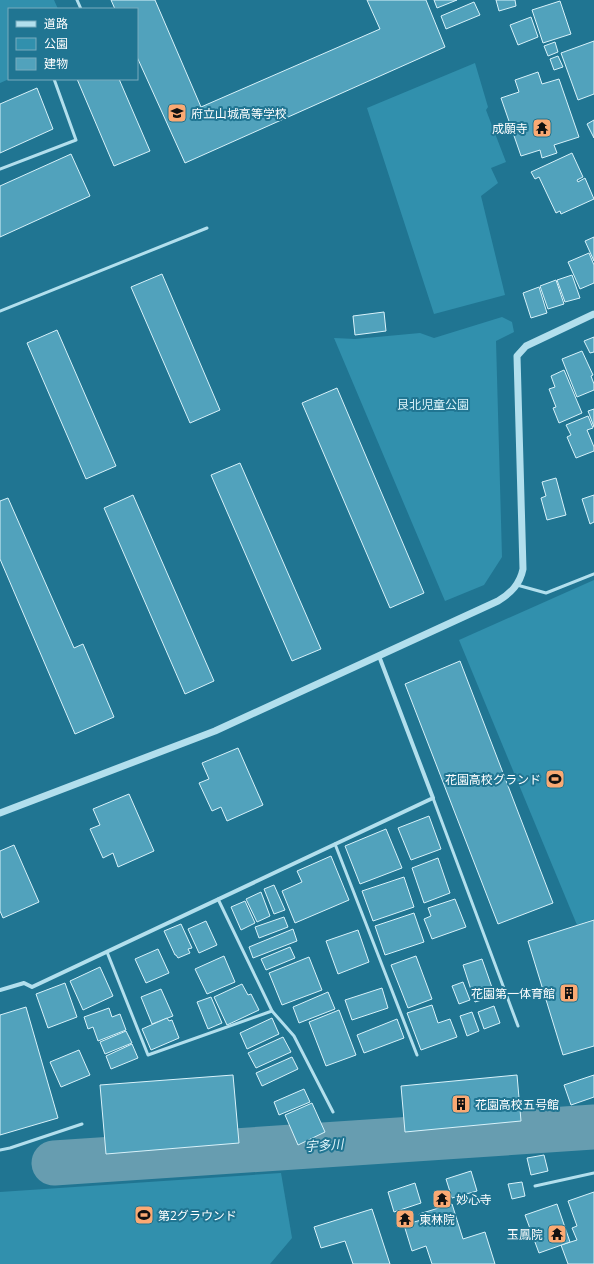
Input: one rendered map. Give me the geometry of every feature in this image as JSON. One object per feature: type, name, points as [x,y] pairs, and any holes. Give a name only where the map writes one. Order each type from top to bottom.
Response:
[{"type":"street","points":[[0,813],[215,731],[498,601],[509,594],[521,578],[523,569],[517,356],[526,346],[594,314]]},
{"type":"street","points":[[0,990],[24,983],[32,987],[433,798],[379,656]]},
{"type":"lane","points":[[0,168],[76,140],[54,80]]},
{"type":"lane","points":[[0,311],[207,228]]},
{"type":"lane","points":[[517,585],[546,594],[594,574]]},
{"type":"lane","points":[[433,798],[518,1026]]},
{"type":"lane","points":[[335,844],[417,1055]]},
{"type":"lane","points":[[218,899],[272,1011],[294,1036],[333,1112]]},
{"type":"lane","points":[[106,952],[148,1055],[272,1011]]},
{"type":"lane","points":[[0,1150],[82,1124]]},
{"type":"lane","points":[[535,1186],[594,1173]]},
{"type":"green space","points":[[0,0],[54,0],[58,8],[8,8],[8,79],[0,83]]},
{"type":"green space","points":[[475,63],[488,107],[486,110],[506,162],[491,168],[498,183],[481,196],[505,295],[434,314],[367,108]]},
{"type":"green space","name":"艮北児童公園","points":[[502,317],[512,322],[514,332],[496,341],[502,557],[484,585],[445,601],[334,338],[355,339],[420,333],[434,338]]},
{"type":"green space","name":"花園高校グランド","points":[[594,580],[594,919],[577,925],[459,640]]},
{"type":"green space","name":"第2グラウンド","points":[[281,1173],[292,1238],[270,1264],[0,1264],[0,1192]]},
{"type":"building","points":[[111,0],[155,0],[201,107],[380,29],[367,0],[426,0],[445,47],[185,163],[138,59],[138,8],[115,8]]},
{"type":"building","points":[[434,0],[457,0],[437,8]]},
{"type":"building","points":[[496,0],[515,0],[516,6],[499,11]]},
{"type":"building","points":[[560,1],[571,34],[543,43],[532,10]]},
{"type":"building","points":[[474,2],[480,15],[446,29],[441,16]]},
{"type":"building","points":[[531,17],[538,37],[518,45],[510,25]]},
{"type":"building","points":[[594,41],[594,94],[578,100],[561,53]]},
{"type":"building","points":[[555,42],[558,52],[548,56],[544,46]]},
{"type":"building","points":[[558,56],[563,67],[554,70],[550,59]]},
{"type":"building","points":[[538,72],[542,84],[559,79],[579,137],[554,145],[557,153],[542,158],[540,150],[521,156],[501,98],[519,92],[515,80]]},
{"type":"building","points":[[77,80],[119,80],[150,151],[114,166]]},
{"type":"building","points":[[37,88],[53,129],[0,153],[0,104]]},
{"type":"building","points":[[594,120],[594,138],[587,124]]},
{"type":"building","points":[[572,153],[583,177],[577,180],[578,182],[585,178],[594,199],[561,214],[560,211],[556,213],[539,177],[535,179],[531,172]]},
{"type":"building","points":[[71,154],[90,196],[0,237],[0,186]]},
{"type":"building","points":[[594,237],[594,261],[585,241]]},
{"type":"building","points":[[589,253],[594,265],[594,283],[580,289],[568,262]]},
{"type":"building","points":[[162,274],[220,410],[190,423],[131,287]]},
{"type":"building","points":[[572,275],[580,298],[565,302],[557,280]]},
{"type":"building","points":[[556,280],[564,304],[548,309],[540,286]]},
{"type":"building","points":[[539,287],[547,313],[531,318],[523,293]]},
{"type":"building","points":[[384,312],[386,331],[355,335],[353,316]]},
{"type":"building","points":[[57,330],[116,466],[86,479],[27,343]]},
{"type":"building","points":[[594,337],[594,352],[590,353],[584,341]]},
{"type":"building","points":[[582,351],[593,375],[591,376],[594,384],[594,390],[577,397],[562,359]]},
{"type":"building","points":[[564,370],[582,413],[559,423],[553,408],[556,407],[549,389],[555,387],[551,376]]},
{"type":"building","points":[[337,388],[424,593],[390,608],[302,403]]},
{"type":"building","points":[[594,409],[594,427],[588,411]]},
{"type":"building","points":[[588,416],[593,428],[587,430],[594,447],[594,451],[576,458],[567,437],[571,435],[566,425]]},
{"type":"building","points":[[240,463],[321,649],[292,661],[211,475]]},
{"type":"building","points":[[556,478],[566,515],[547,520],[541,498],[546,496],[542,482]]},
{"type":"building","points":[[133,495],[214,681],[185,694],[104,508]]},
{"type":"building","points":[[594,495],[594,522],[590,524],[582,499]]},
{"type":"building","points":[[8,498],[74,648],[83,644],[114,717],[75,734],[0,559],[0,501]]},
{"type":"building","points":[[460,661],[553,903],[498,924],[405,684]]},
{"type":"building","points":[[238,748],[263,805],[227,821],[221,807],[212,811],[199,783],[209,779],[202,763]]},
{"type":"building","points":[[129,794],[154,851],[118,867],[113,853],[103,858],[90,829],[100,825],[93,809]]},
{"type":"building","points":[[429,816],[441,849],[411,860],[398,828]]},
{"type":"building","points":[[386,829],[402,868],[360,884],[345,846]]},
{"type":"building","points":[[14,845],[39,902],[3,918],[0,911],[0,851]]},
{"type":"building","points":[[331,856],[349,900],[295,923],[282,891],[302,882],[297,871]]},
{"type":"building","points":[[438,858],[450,893],[424,903],[412,868]]},
{"type":"building","points":[[404,877],[414,907],[373,921],[362,891]]},
{"type":"building","points":[[274,885],[285,910],[274,914],[264,889]]},
{"type":"building","points":[[261,892],[270,916],[257,922],[246,899]]},
{"type":"building","points":[[455,899],[466,927],[432,939],[424,919],[431,916],[428,908]]},
{"type":"building","points":[[245,901],[255,923],[241,930],[231,907]]},
{"type":"building","points":[[414,913],[424,942],[385,955],[375,926]]},
{"type":"building","points":[[284,917],[288,927],[259,938],[255,927]]},
{"type":"building","name":"花園第一体育館","points":[[594,920],[594,1046],[563,1055],[528,941]]},
{"type":"building","points":[[206,921],[217,945],[199,953],[188,929]]},
{"type":"building","points":[[181,924],[192,948],[188,949],[190,953],[178,958],[175,955],[164,931]]},
{"type":"building","points":[[293,929],[297,941],[253,958],[249,947]]},
{"type":"building","points":[[358,930],[369,962],[338,974],[326,941]]},
{"type":"building","points":[[290,947],[295,958],[266,970],[261,959]]},
{"type":"building","points":[[158,949],[169,973],[146,983],[135,959]]},
{"type":"building","points":[[224,956],[235,982],[207,994],[195,969]]},
{"type":"building","points":[[416,956],[432,999],[408,1008],[391,965]]},
{"type":"building","points":[[309,957],[322,990],[282,1005],[269,973]]},
{"type":"building","points":[[482,959],[495,996],[475,1002],[463,965]]},
{"type":"building","points":[[100,967],[113,996],[83,1010],[70,981]]},
{"type":"building","points":[[463,982],[470,1000],[459,1004],[452,986]]},
{"type":"building","points":[[65,983],[77,1017],[48,1028],[36,994]]},
{"type":"building","points":[[242,984],[248,995],[251,994],[259,1010],[227,1025],[214,997]]},
{"type":"building","points":[[382,988],[388,1008],[352,1020],[345,1000]]},
{"type":"building","points":[[161,989],[173,1016],[152,1024],[141,997]]},
{"type":"building","points":[[328,992],[335,1009],[299,1023],[293,1007]]},
{"type":"building","points":[[211,997],[222,1023],[208,1029],[197,1002]]},
{"type":"building","points":[[432,1005],[438,1023],[450,1019],[457,1037],[421,1050],[407,1013]]},
{"type":"building","points":[[494,1006],[500,1023],[484,1029],[478,1012]]},
{"type":"building","points":[[26,1007],[58,1118],[0,1135],[0,1015]]},
{"type":"building","points":[[109,1008],[112,1017],[120,1014],[126,1030],[98,1041],[93,1027],[88,1029],[84,1017]]},
{"type":"building","points":[[339,1010],[356,1055],[326,1066],[309,1022]]},
{"type":"building","points":[[472,1012],[479,1031],[467,1036],[460,1016]]},
{"type":"building","points":[[167,1018],[169,1021],[172,1020],[179,1038],[151,1050],[142,1029]]},
{"type":"building","points":[[272,1018],[279,1034],[247,1049],[240,1033]]},
{"type":"building","points":[[397,1019],[404,1038],[364,1053],[357,1035]]},
{"type":"building","points":[[126,1031],[132,1043],[105,1054],[100,1042]]},
{"type":"building","points":[[283,1037],[291,1052],[256,1068],[248,1053]]},
{"type":"building","points":[[132,1044],[138,1058],[111,1069],[106,1056]]},
{"type":"building","points":[[79,1050],[90,1075],[61,1087],[50,1062]]},
{"type":"building","points":[[292,1057],[298,1069],[262,1086],[256,1073]]},
{"type":"building","points":[[233,1075],[239,1143],[106,1154],[100,1085]]},
{"type":"building","name":"花園高校五号館","points":[[517,1075],[521,1121],[405,1132],[401,1086]]},
{"type":"building","points":[[594,1075],[594,1097],[571,1105],[564,1085]]},
{"type":"building","points":[[304,1089],[310,1102],[279,1115],[274,1102]]},
{"type":"building","points":[[312,1103],[325,1132],[298,1145],[285,1115]]},
{"type":"building","points":[[544,1155],[548,1171],[531,1175],[527,1158]]},
{"type":"building","points":[[471,1171],[477,1191],[452,1198],[446,1179]]},
{"type":"building","points":[[522,1182],[525,1196],[512,1199],[508,1184]]},
{"type":"building","points":[[415,1183],[421,1203],[394,1212],[388,1192]]},
{"type":"building","points":[[594,1192],[594,1264],[568,1264],[561,1245],[577,1240],[572,1228],[577,1226],[568,1201]]},
{"type":"building","points":[[452,1204],[463,1239],[485,1232],[495,1264],[432,1264],[426,1246],[412,1251],[404,1225],[421,1220],[419,1214]]},
{"type":"building","points":[[557,1204],[570,1242],[539,1253],[525,1215]]},
{"type":"building","points":[[372,1209],[390,1264],[353,1264],[345,1241],[321,1248],[314,1227]]},
{"type":"waterway","name":"宇多川","points":[[54,1163],[594,1127]]},
{"type":"place","name":"府立山城高等学校","points":[[177,113]]},
{"type":"place","name":"成願寺","points":[[542,128]]},
{"type":"place","name":"花園高校グランド","points":[[555,779]]},
{"type":"place","name":"花園第一体育館","points":[[569,993]]},
{"type":"place","name":"花園高校五号館","points":[[461,1104]]},
{"type":"place","name":"妙心寺","points":[[442,1199]]},
{"type":"place","name":"第2グラウンド","points":[[144,1215]]},
{"type":"place","name":"東林院","points":[[405,1219]]},
{"type":"place","name":"玉鳳院","points":[[557,1234]]}]
